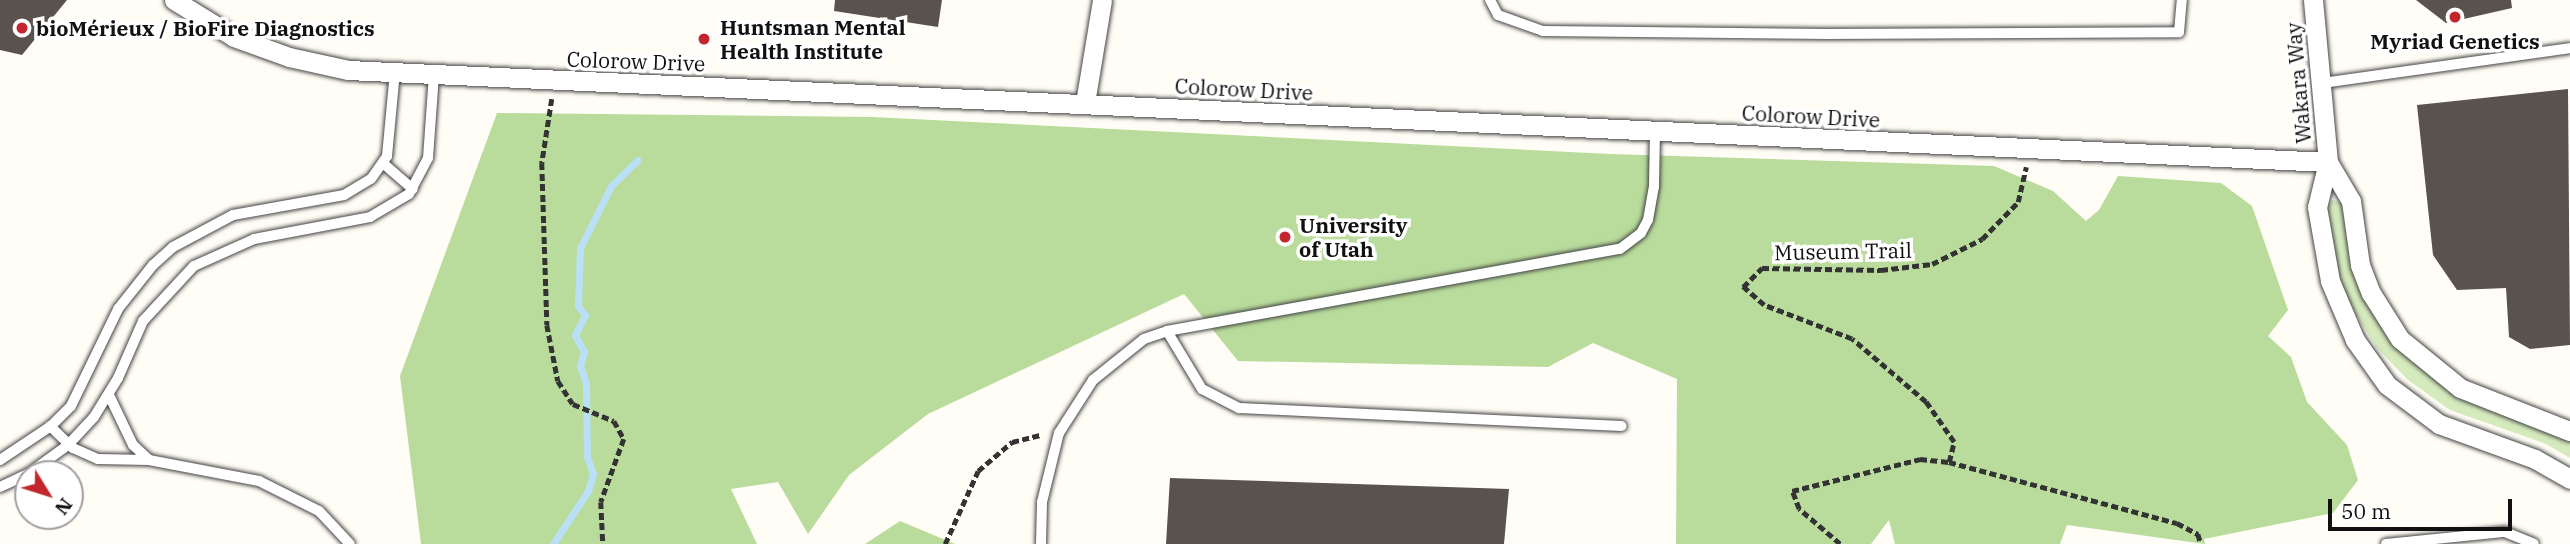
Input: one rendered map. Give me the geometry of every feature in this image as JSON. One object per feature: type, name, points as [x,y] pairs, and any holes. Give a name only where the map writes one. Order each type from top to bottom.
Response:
[{"type":"street","name":"Colorow Drive","points":[[174,0],[234,37],[289,57],[348,69],[2328,162]]},
{"type":"street","points":[[1085,103],[1102,0]]},
{"type":"street","name":"Wakara Way","points":[[2312,0],[2328,162],[2317,207],[2322,248],[2342,315],[2370,365],[2387,385],[2439,424],[2535,459],[2570,479]]},
{"type":"street","name":"Wakara Way","points":[[2328,162],[2351,201],[2360,265],[2371,293],[2400,339],[2460,388],[2570,432]]},
{"type":"lane","points":[[1490,0],[1498,15],[1544,32],[1815,34],[2179,32],[2182,0]]},
{"type":"lane","points":[[2322,83],[2570,48]]},
{"type":"lane","points":[[0,460],[50,426],[80,391],[128,295],[173,247],[233,215],[353,192],[384,164],[395,71]]},
{"type":"lane","points":[[47,460],[68,445],[109,396],[143,321],[194,266],[254,239],[370,216],[413,189],[430,149],[434,74]]},
{"type":"lane","points":[[1041,544],[1043,492],[1059,433],[1093,380],[1144,340],[1167,331],[1620,248],[1642,233],[1648,220],[1654,187],[1655,131]]},
{"type":"lane","points":[[384,164],[413,189]]},
{"type":"lane","points":[[1167,331],[1202,389],[1239,408],[1622,426]]},
{"type":"lane","points":[[109,396],[133,446],[149,460]]},
{"type":"lane","points":[[50,426],[68,445],[98,459],[149,460],[259,481],[319,510],[350,544]]},
{"type":"lane","points":[[2386,544],[2505,532],[2534,544]]},
{"type":"path","points":[[554,80],[542,163],[547,326],[564,394],[582,408],[614,421],[624,439],[601,502],[603,544]]},
{"type":"path","name":"Museum Trail","points":[[1949,462],[1954,442],[1926,402],[1852,339],[1764,304],[1743,287],[1762,268],[1881,271],[1932,264],[1982,239],[2018,202],[2031,146]]},
{"type":"path","points":[[945,544],[978,471],[1012,442],[1059,433]]},
{"type":"path","points":[[1840,544],[1799,509],[1792,491],[1920,459],[1949,462],[2177,523],[2198,534],[2201,544]]},
{"type":"green space","points":[[497,113],[872,117],[1610,154],[1994,166],[2053,191],[2086,221],[2099,210],[2118,176],[2221,183],[2252,206],[2288,310],[2268,336],[2291,357],[2307,402],[2347,445],[2358,480],[2333,513],[2204,539],[2205,544],[2067,525],[2060,544],[1895,544],[1889,520],[1871,544],[1676,544],[1677,379],[1593,343],[1548,367],[1238,361],[1184,294],[928,414],[849,475],[808,534],[778,482],[731,489],[757,544],[421,544],[400,376]]},
{"type":"green space","points":[[2332,200],[2341,202],[2353,270],[2405,355],[2446,388],[2474,404],[2514,415],[2570,439],[2570,458],[2546,444],[2450,410],[2408,380],[2377,348],[2348,301],[2336,266],[2327,207]]},
{"type":"green space","points":[[900,521],[955,544],[865,544]]},
{"type":"building","name":"bioMérieux / BioFire Diagnostics","points":[[0,0],[67,0],[22,55],[0,50]]},
{"type":"building","points":[[835,0],[942,0],[938,27],[834,11]]},
{"type":"building","name":"Myriad Genetics","points":[[2416,0],[2511,0],[2512,8],[2446,23]]},
{"type":"building","points":[[2568,89],[2570,345],[2530,349],[2509,337],[2506,288],[2457,290],[2433,255],[2417,105]]},
{"type":"building","points":[[1170,478],[1509,489],[1504,544],[1166,544]]},
{"type":"waterway","points":[[553,544],[588,491],[593,474],[587,457],[586,384],[580,365],[584,352],[575,335],[585,315],[578,306],[580,248],[611,186],[638,160]]},
{"type":"place","name":"Myriad Genetics","points":[[2455,17]]},
{"type":"place","name":"bioMérieux / BioFire Diagnostics","points":[[22,28]]},
{"type":"place","name":"Huntsman Mental Health Institute","points":[[704,39]]},
{"type":"place","name":"University of Utah","points":[[1285,237]]}]
